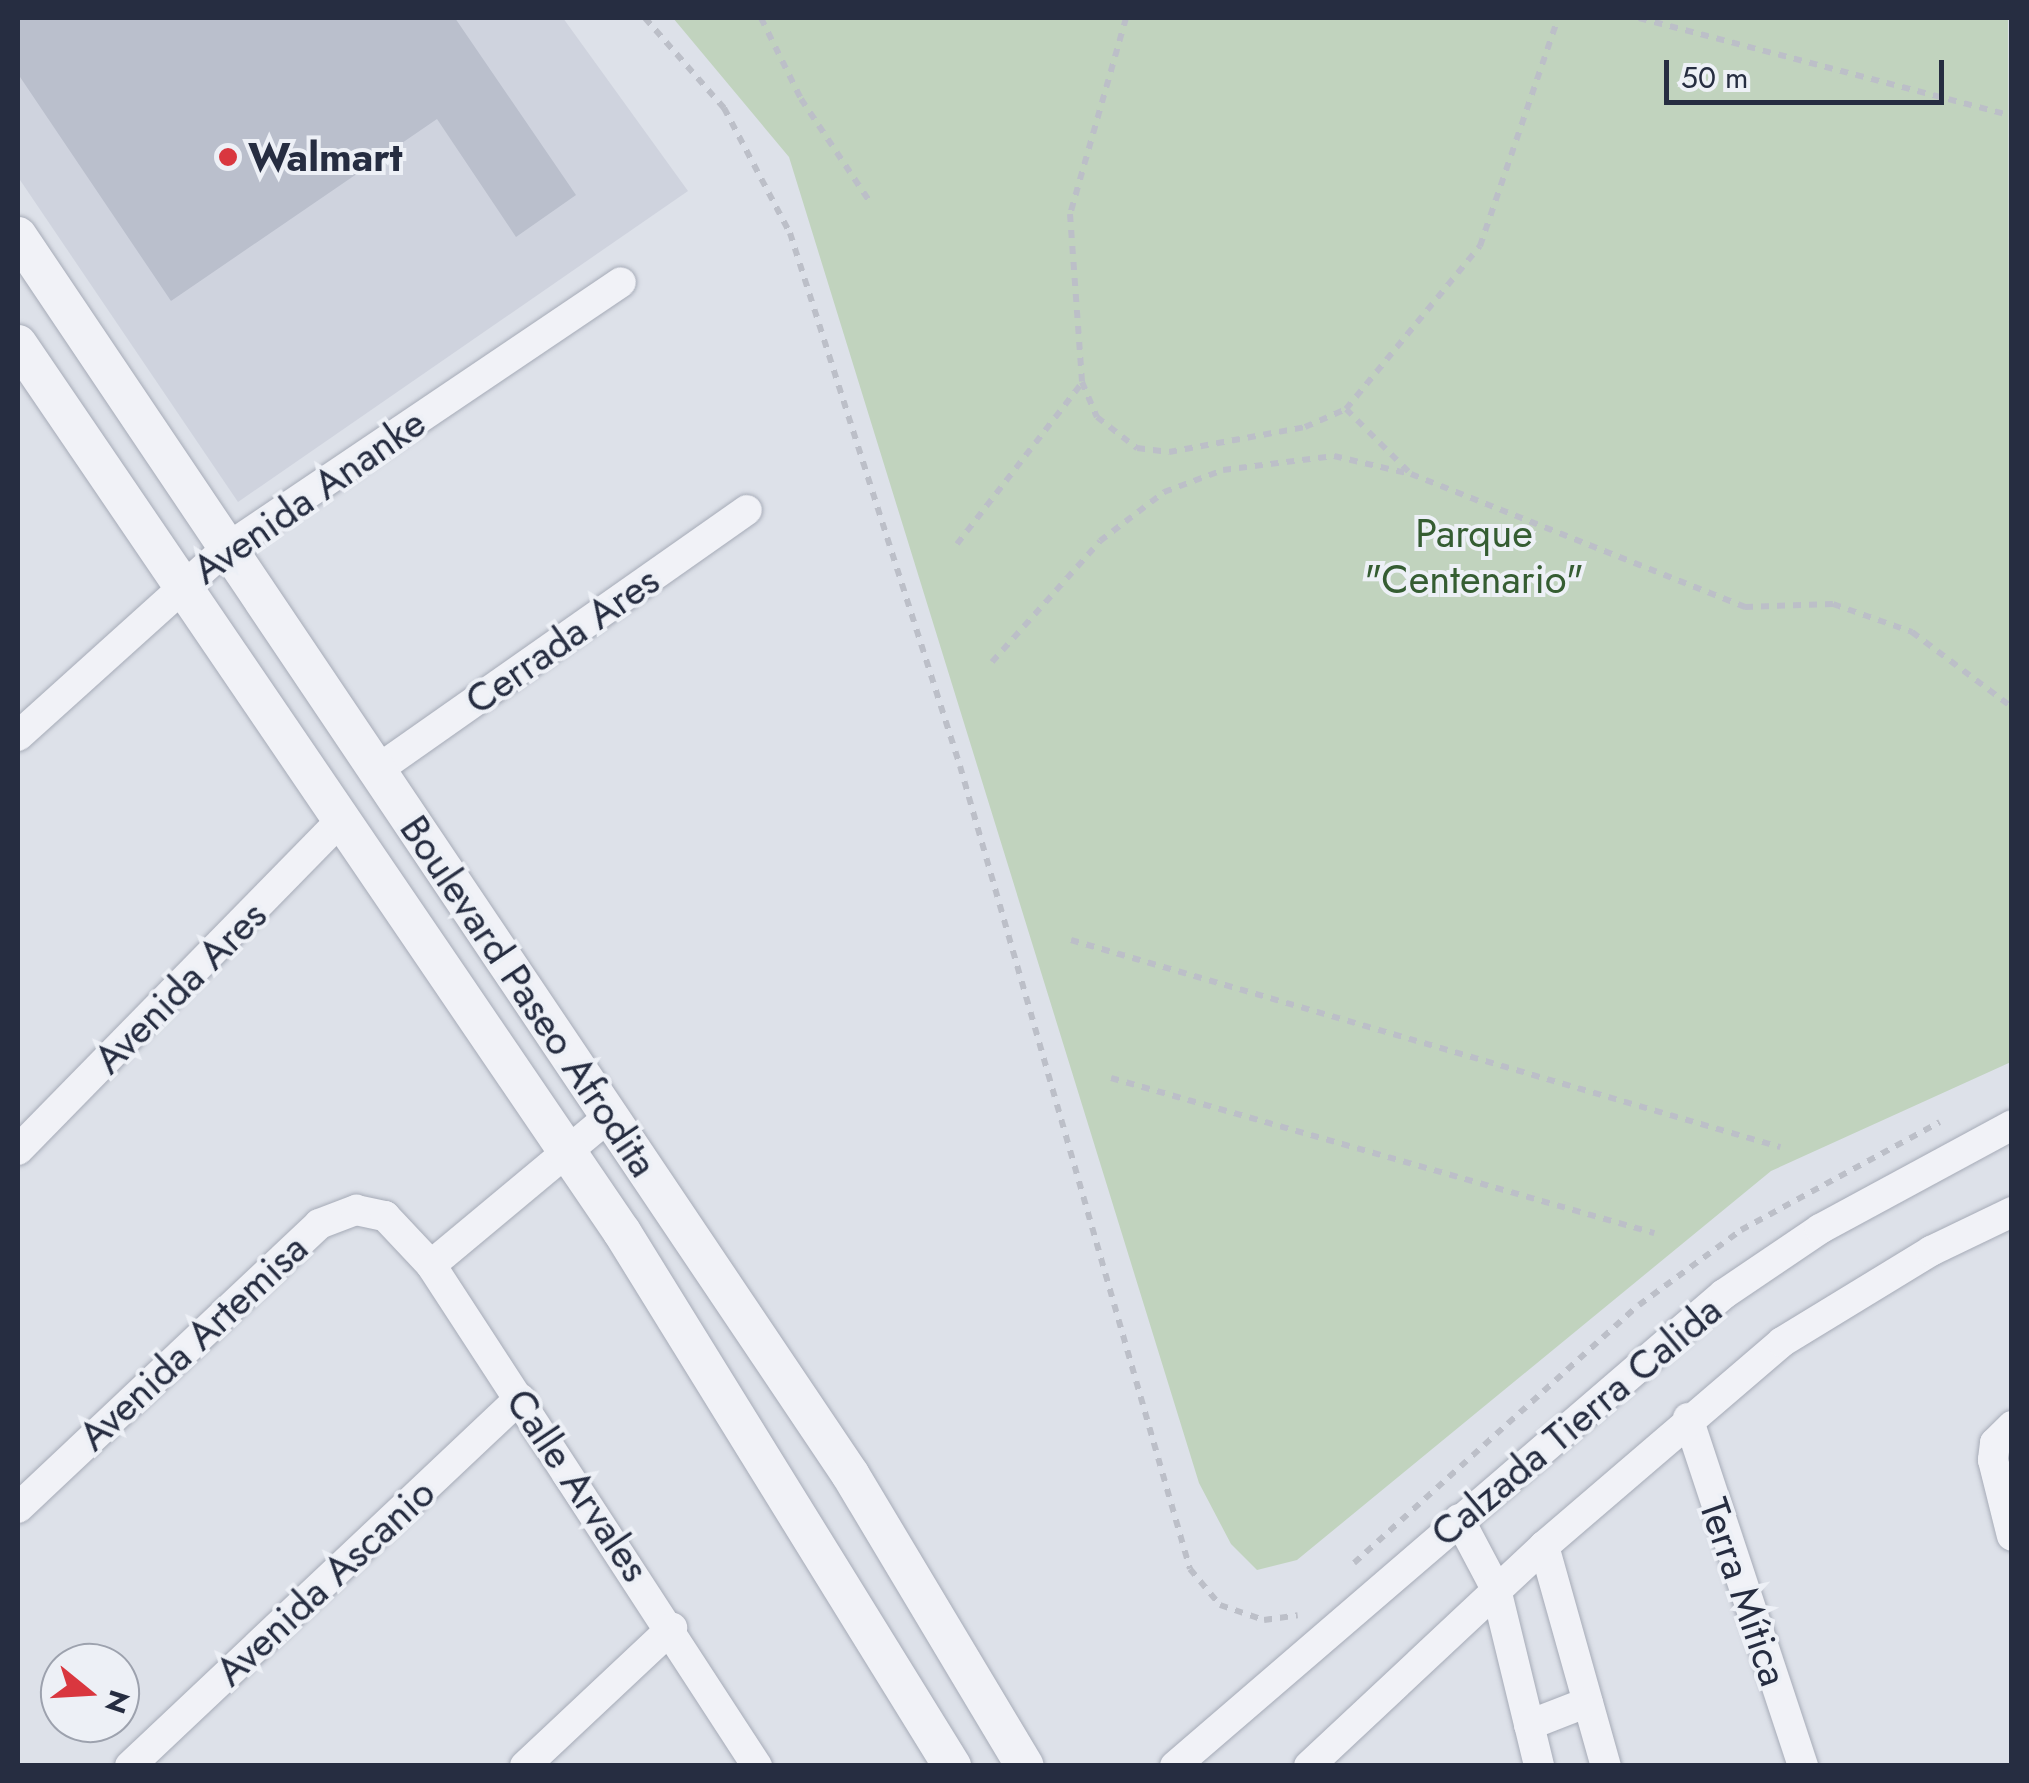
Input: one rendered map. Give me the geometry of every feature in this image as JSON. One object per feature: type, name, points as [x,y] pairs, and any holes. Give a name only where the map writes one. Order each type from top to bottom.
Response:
[{"type":"street","name":"Boulevard Paseo Afrodita","points":[[18,236],[850,1474],[1025,1766]]},
{"type":"street","name":"Avenida Ananke","points":[[18,736],[182,584],[227,548],[621,282]]},
{"type":"street","name":"Boulevard Paseo Afrodita","points":[[18,344],[568,1150],[952,1766]]},
{"type":"street","name":"Cerrada Ares","points":[[377,770],[747,510]]},
{"type":"street","name":"Avenida Ares","points":[[18,1150],[340,820]]},
{"type":"street","points":[[431,1265],[610,1116]]},
{"type":"street","name":"Calzada Tierra Calida","points":[[1175,1766],[1724,1294],[1820,1229],[2012,1126]]},
{"type":"street","name":"Avenida Artemisa","points":[[18,1508],[319,1224],[356,1210],[385,1216]]},
{"type":"street","name":"Calzada Tierra Calida","points":[[1309,1766],[1496,1589],[1688,1418],[1782,1342],[1846,1301],[2012,1212]]},
{"type":"street","name":"Calle Arvales","points":[[385,1216],[431,1265],[672,1628],[757,1766]]},
{"type":"street","name":"Avenida Ascanio","points":[[130,1766],[520,1398]]},
{"type":"street","name":"Terra Mítica","points":[[1688,1418],[1803,1766]]},
{"type":"street","points":[[2012,1426],[1995,1444],[1993,1460],[2012,1536]]},
{"type":"street","points":[[1458,1519],[1496,1589],[1539,1766]]},
{"type":"street","points":[[1544,1546],[1606,1766]]},
{"type":"street","points":[[525,1766],[672,1628]]},
{"type":"street","points":[[1529,1725],[1588,1702]]},
{"type":"path","points":[[645,18],[724,108],[790,233],[960,766],[1190,1569]]},
{"type":"path","points":[[761,18],[800,99],[870,202]]},
{"type":"path","points":[[1126,18],[1070,214],[1082,382],[1097,417],[1137,448],[1168,452],[1305,427],[1346,409],[1480,246],[1558,18]]},
{"type":"path","points":[[1639,18],[2004,114]]},
{"type":"path","points":[[957,544],[1082,382]]},
{"type":"path","points":[[1346,409],[1411,474]]},
{"type":"path","points":[[992,662],[1100,541],[1164,492],[1223,470],[1334,456],[1411,474],[1745,607],[1833,604],[1912,632],[2012,707]]},
{"type":"path","points":[[1072,940],[1780,1147]]},
{"type":"path","points":[[1111,1078],[1654,1233]]},
{"type":"shaded area","points":[[18,18],[563,18],[688,191],[238,502],[18,177]]},
{"type":"green space","name":"Parque \"Centenario\"","points":[[673,18],[2008,18],[2011,1062],[1771,1171],[1297,1560],[1257,1570],[1231,1544],[1199,1483],[789,157]]},
{"type":"building","name":"Walmart","points":[[18,18],[455,18],[576,195],[516,237],[437,119],[171,301],[18,74]]},
{"type":"place","name":"Walmart","points":[[228,157]]}]
